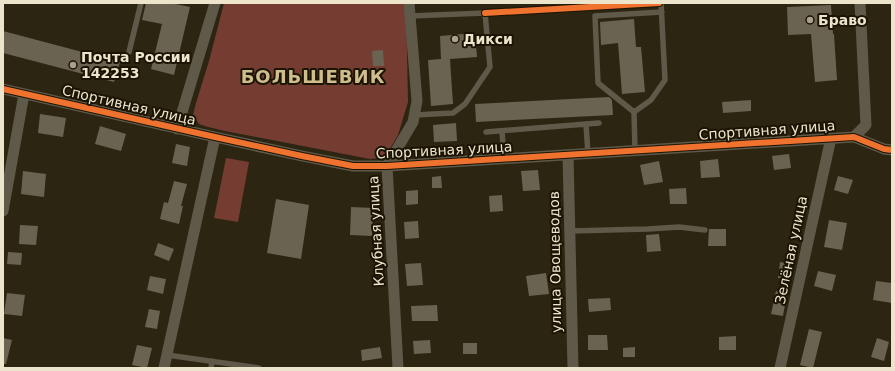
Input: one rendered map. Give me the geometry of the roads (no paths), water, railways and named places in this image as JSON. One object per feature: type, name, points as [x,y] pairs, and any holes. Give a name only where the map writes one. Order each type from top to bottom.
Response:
[{"type":"street","points":[[177,129],[215,3]]},
{"type":"street","name":"Клубная улица","points":[[398,368],[387,166],[413,122],[417,101],[409,3]]},
{"type":"street","points":[[854,137],[866,125],[860,3]]},
{"type":"street","name":"Спортивная улица","points":[[3,89],[177,129],[352,166],[387,166],[854,137],[884,149],[892,150]]},
{"type":"street","points":[[3,211],[24,94]]},
{"type":"street","points":[[164,368],[215,137]]},
{"type":"street","name":"Зелёная улица","points":[[780,368],[831,138]]},
{"type":"street","name":"улица Овощеводов","points":[[568,155],[573,368]]},
{"type":"lane","points":[[129,52],[142,3]]},
{"type":"lane","points":[[634,112],[651,100],[665,80],[661,3]]},
{"type":"lane","points":[[635,151],[634,112],[598,83],[595,16],[662,12]]},
{"type":"lane","points":[[410,16],[485,13],[490,67],[465,104],[453,113],[414,115]]},
{"type":"lane","points":[[486,132],[599,123]]},
{"type":"lane","points":[[586,124],[588,154]]},
{"type":"lane","points":[[502,131],[504,159]]},
{"type":"lane","points":[[569,231],[679,227],[705,230]]},
{"type":"lane","points":[[166,355],[259,368]]},
{"type":"lane","points":[[211,368],[212,361]]},
{"type":"place","name":"Браво","points":[[810,20]]},
{"type":"place","name":"Дикси","points":[[455,39]]},
{"type":"place","name":"Почта России 142253","points":[[73,65]]},
{"type":"district","name":"БОЛЬШЕВИК","points":[[313,77]]}]
